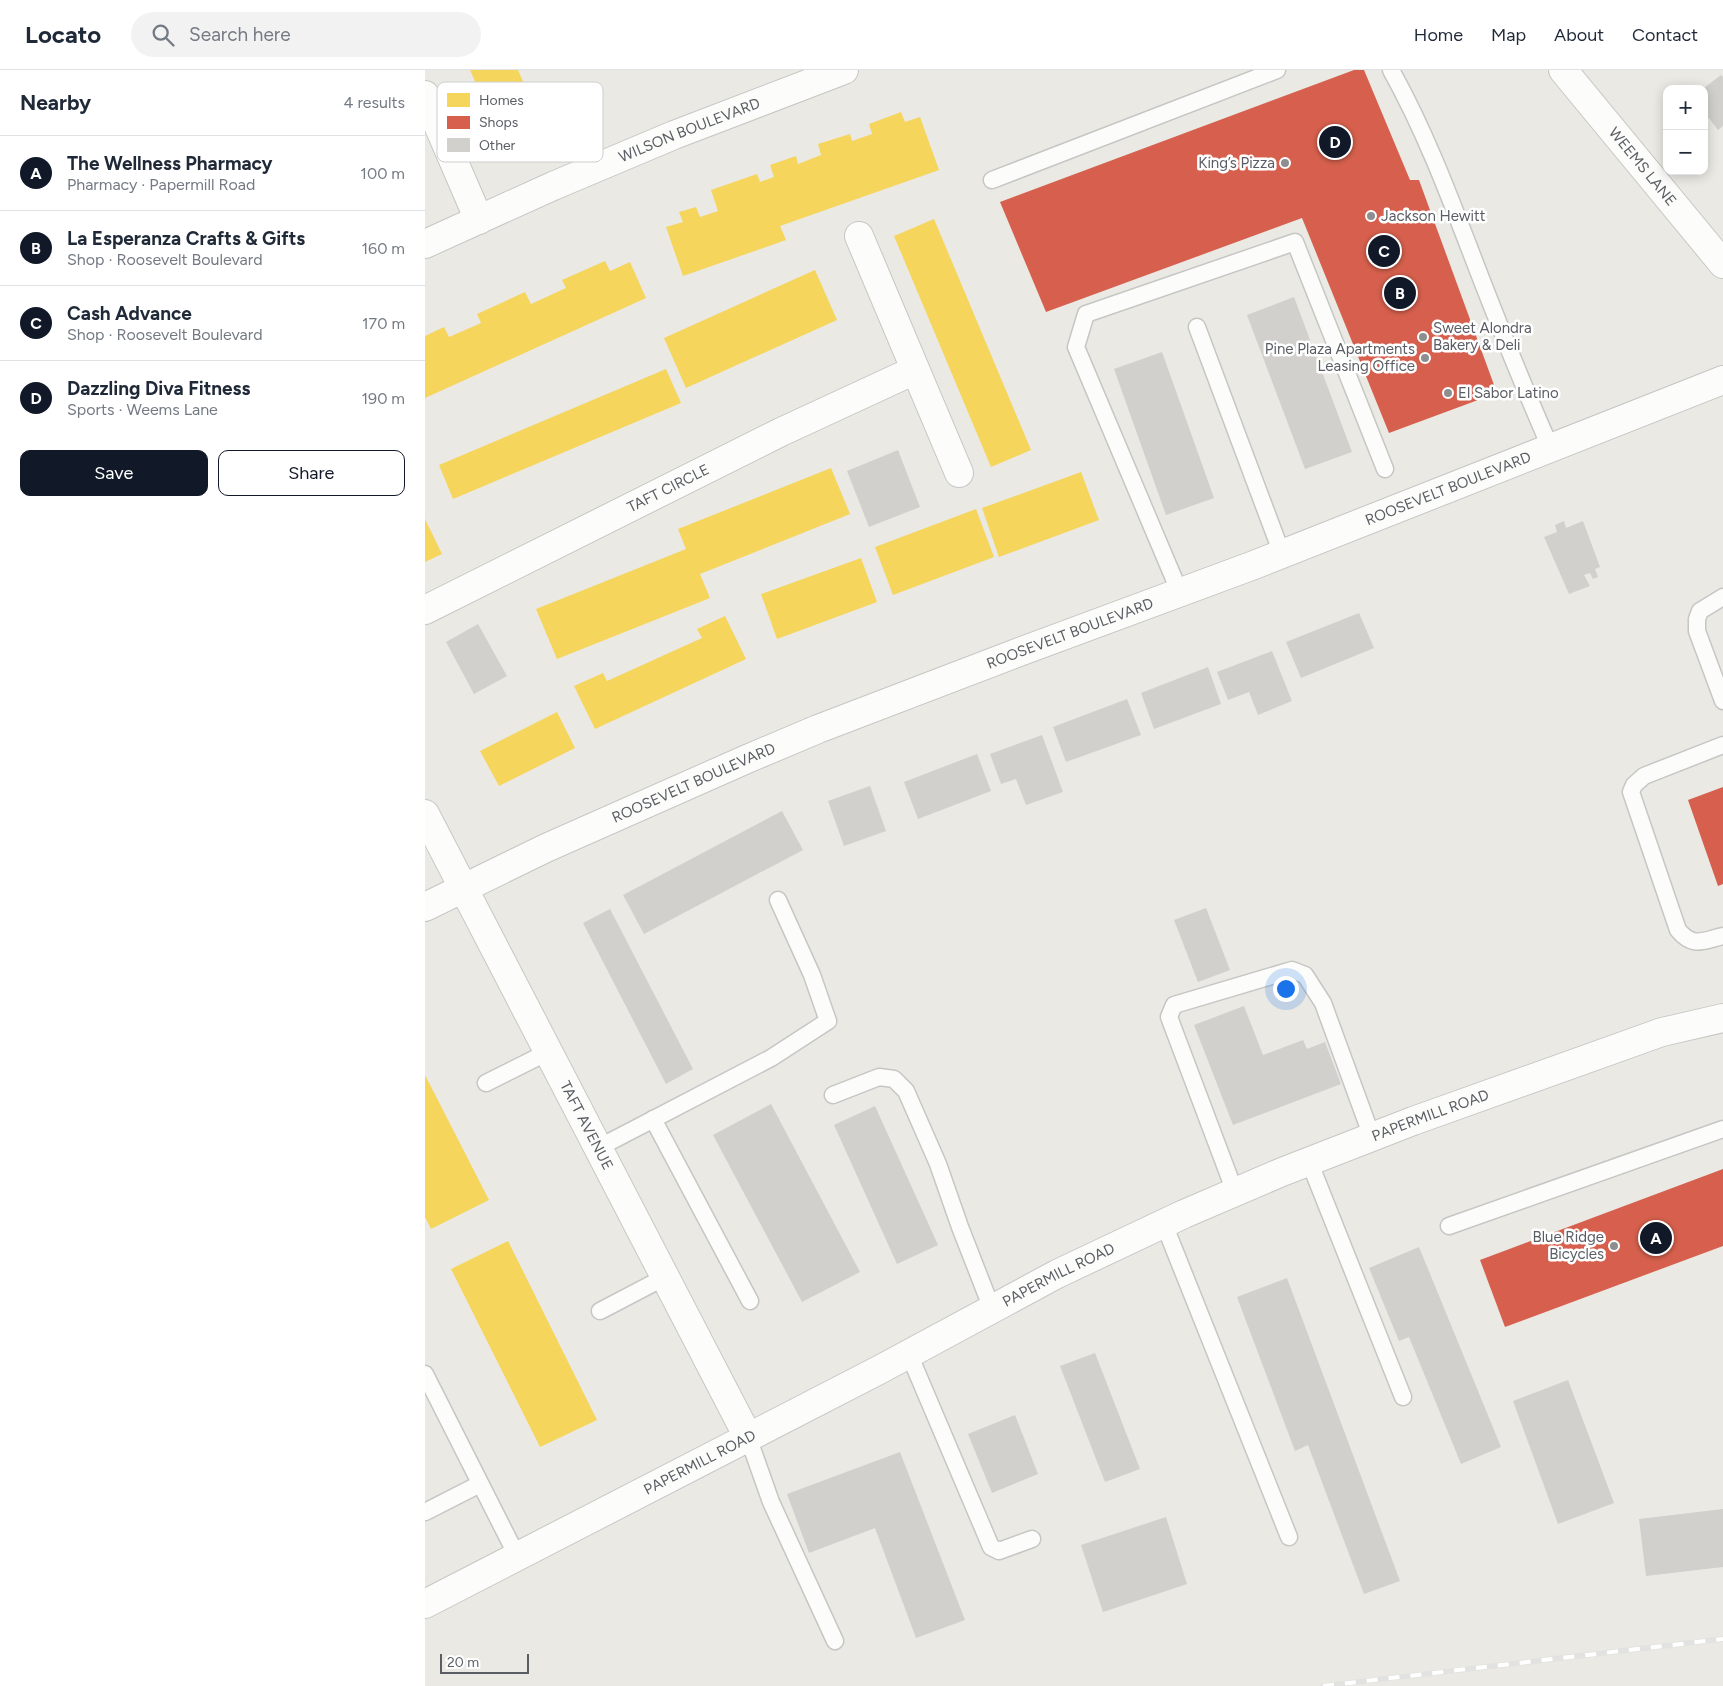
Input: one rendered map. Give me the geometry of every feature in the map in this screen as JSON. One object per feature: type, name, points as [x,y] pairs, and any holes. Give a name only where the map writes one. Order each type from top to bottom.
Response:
[{"type":"street","name":"WILSON BOULEVARD","points":[[425,244],[673,135],[844,70]]},
{"type":"street","name":"WEEMS LANE","points":[[1563,70],[1723,264]]},
{"type":"street","points":[[425,95],[437,123]]},
{"type":"street","points":[[454,162],[479,220]]},
{"type":"street","points":[[859,236],[959,473]]},
{"type":"street","name":"TAFT CIRCLE","points":[[425,610],[781,432],[915,370]]},
{"type":"street","name":"ROOSEVELT BOULEVARD","points":[[425,907],[546,848],[818,729],[1283,554],[1723,380]]},
{"type":"street","name":"TAFT AVENUE","points":[[425,814],[748,1436]]},
{"type":"street","name":"PAPERMILL ROAD","points":[[425,1604],[909,1354],[1057,1274],[1164,1224],[1309,1161],[1372,1137],[1663,1032],[1723,1018]]},
{"type":"lane","points":[[992,180],[1277,70]]},
{"type":"lane","points":[[1391,70],[1409,103],[1453,205],[1495,314],[1550,447]]},
{"type":"lane","points":[[1180,593],[1076,346],[1086,314],[1295,242],[1385,469]]},
{"type":"lane","points":[[1197,327],[1283,554]]},
{"type":"lane","points":[[1723,597],[1700,611],[1697,619],[1697,631],[1723,701]]},
{"type":"lane","points":[[1723,745],[1644,776],[1634,785],[1631,792],[1678,930],[1685,939],[1692,942],[1723,936]]},
{"type":"lane","points":[[598,1148],[771,1058],[828,1021],[812,975],[778,900]]},
{"type":"lane","points":[[1235,1192],[1169,1017],[1174,1005],[1292,970],[1305,975],[1323,1003],[1372,1137]]},
{"type":"lane","points":[[486,1082],[548,1052]]},
{"type":"lane","points":[[833,1095],[879,1077],[894,1079],[906,1091],[938,1164],[993,1309]]},
{"type":"lane","points":[[653,1119],[749,1300]]},
{"type":"lane","points":[[1449,1226],[1723,1128]]},
{"type":"lane","points":[[1309,1161],[1403,1397]]},
{"type":"lane","points":[[1164,1224],[1289,1537]]},
{"type":"lane","points":[[600,1310],[665,1277]]},
{"type":"lane","points":[[909,1354],[991,1548],[999,1551],[1032,1539]]},
{"type":"lane","points":[[425,1374],[517,1556]]},
{"type":"lane","points":[[748,1436],[771,1502],[835,1641]]},
{"type":"lane","points":[[425,1512],[480,1484]]},
{"type":"building: Homes","points":[[470,70],[518,70],[523,82],[475,82]]},
{"type":"building: Homes","points":[[901,112],[905,122],[920,117],[939,170],[780,226],[786,240],[683,276],[666,227],[683,222],[679,212],[696,207],[700,217],[718,211],[711,190],[757,174],[760,182],[774,177],[770,165],[796,156],[798,164],[821,155],[818,144],[850,134],[852,141],[872,134],[869,124]]},
{"type":"building: Homes","points":[[934,219],[1031,450],[991,467],[894,236]]},
{"type":"building: Homes","points":[[605,261],[610,271],[630,262],[646,298],[425,398],[425,336],[444,327],[449,337],[481,323],[477,314],[525,292],[531,304],[566,288],[562,280]]},
{"type":"building: Homes","points":[[815,270],[837,320],[686,388],[664,338]]},
{"type":"building: Homes","points":[[666,369],[681,403],[453,499],[439,465]]},
{"type":"building: Homes","points":[[831,468],[850,514],[700,574],[710,598],[557,659],[536,609],[686,549],[678,529]]},
{"type":"building: Homes","points":[[1081,472],[1099,520],[999,557],[982,508]]},
{"type":"building: Homes","points":[[976,509],[994,557],[893,595],[875,547]]},
{"type":"building: Homes","points":[[425,519],[442,554],[425,562]]},
{"type":"building: Homes","points":[[861,558],[877,602],[777,639],[761,594]]},
{"type":"building: Homes","points":[[725,616],[746,659],[595,729],[574,686],[603,673],[607,681],[702,638],[697,629]]},
{"type":"building: Homes","points":[[557,712],[575,748],[499,786],[480,751]]},
{"type":"building: Homes","points":[[425,1075],[489,1200],[431,1229],[425,1217]]},
{"type":"building: Homes","points":[[508,1241],[597,1420],[540,1447],[451,1269]]},
{"type":"building: Shops","points":[[1354,70],[1364,70],[1410,180],[1419,180],[1497,393],[1389,433],[1302,218],[1046,312],[1000,202]]},
{"type":"building: Shops","points":[[1723,787],[1723,884],[1718,886],[1688,800]]},
{"type":"building: Shops","points":[[1723,1169],[1723,1246],[1505,1327],[1480,1260]]},
{"type":"building: Other","points":[[1721,75],[1723,77],[1723,126],[1718,130],[1708,119],[1708,85]]},
{"type":"building: Other","points":[[1294,297],[1352,452],[1305,469],[1247,315]]},
{"type":"building: Other","points":[[1162,352],[1214,498],[1166,515],[1114,369]]},
{"type":"building: Other","points":[[898,450],[920,507],[869,527],[847,471]]},
{"type":"building: Other","points":[[1564,521],[1566,528],[1583,521],[1600,567],[1595,569],[1598,577],[1593,579],[1590,573],[1584,575],[1590,586],[1569,594],[1544,537],[1557,532],[1555,525]]},
{"type":"building: Other","points":[[1359,613],[1374,648],[1301,678],[1286,642]]},
{"type":"building: Other","points":[[478,624],[507,676],[474,694],[446,642]]},
{"type":"building: Other","points":[[1272,651],[1292,701],[1258,715],[1249,692],[1228,700],[1217,672]]},
{"type":"building: Other","points":[[1208,667],[1221,704],[1154,729],[1141,693]]},
{"type":"building: Other","points":[[1127,699],[1141,735],[1066,762],[1053,727]]},
{"type":"building: Other","points":[[1042,735],[1063,792],[1026,805],[1016,779],[1001,784],[990,754]]},
{"type":"building: Other","points":[[977,754],[991,791],[918,819],[904,782]]},
{"type":"building: Other","points":[[870,786],[886,831],[844,846],[828,801]]},
{"type":"building: Other","points":[[782,811],[803,850],[644,934],[623,895]]},
{"type":"building: Other","points":[[1206,908],[1230,970],[1198,982],[1174,920]]},
{"type":"building: Other","points":[[610,909],[693,1069],[666,1084],[583,923]]},
{"type":"building: Other","points":[[1244,1006],[1263,1055],[1303,1040],[1307,1049],[1325,1042],[1341,1084],[1233,1125],[1194,1025]]},
{"type":"building: Other","points":[[771,1104],[860,1272],[802,1302],[713,1135]]},
{"type":"building: Other","points":[[875,1106],[938,1245],[897,1264],[834,1125]]},
{"type":"building: Other","points":[[1419,1247],[1501,1447],[1461,1464],[1409,1337],[1399,1341],[1369,1268]]},
{"type":"building: Other","points":[[1287,1278],[1400,1581],[1364,1594],[1308,1445],[1295,1451],[1237,1297]]},
{"type":"building: Other","points":[[1095,1353],[1140,1469],[1105,1482],[1060,1366]]},
{"type":"building: Other","points":[[1568,1380],[1614,1503],[1558,1524],[1513,1401]]},
{"type":"building: Other","points":[[1015,1415],[1038,1474],[992,1493],[968,1434]]},
{"type":"building: Other","points":[[900,1452],[965,1620],[916,1638],[875,1528],[809,1553],[787,1494]]},
{"type":"building: Other","points":[[1723,1509],[1723,1567],[1646,1576],[1639,1519]]},
{"type":"building: Other","points":[[1166,1517],[1187,1584],[1103,1612],[1081,1545]]},
{"type":"railway","points":[[1323,1686],[1723,1639]]},
{"type":"place","name":"Dazzling Diva Fitness","points":[[1335,142]]},
{"type":"place","name":"King’s Pizza","points":[[1285,163]]},
{"type":"place","name":"Jackson Hewitt","points":[[1371,216]]},
{"type":"place","name":"Cash Advance","points":[[1384,251]]},
{"type":"place","name":"La Esperanza Crafts & Gifts","points":[[1400,293]]},
{"type":"place","name":"Sweet Alondra Bakery & Deli","points":[[1423,337]]},
{"type":"place","name":"Pine Plaza Apartments Leasing Office","points":[[1425,358]]},
{"type":"place","name":"El Sabor Latino","points":[[1448,393]]},
{"type":"place","name":"The Wellness Pharmacy","points":[[1656,1238]]},
{"type":"place","name":"Blue Ridge Bicycles","points":[[1614,1246]]}]
